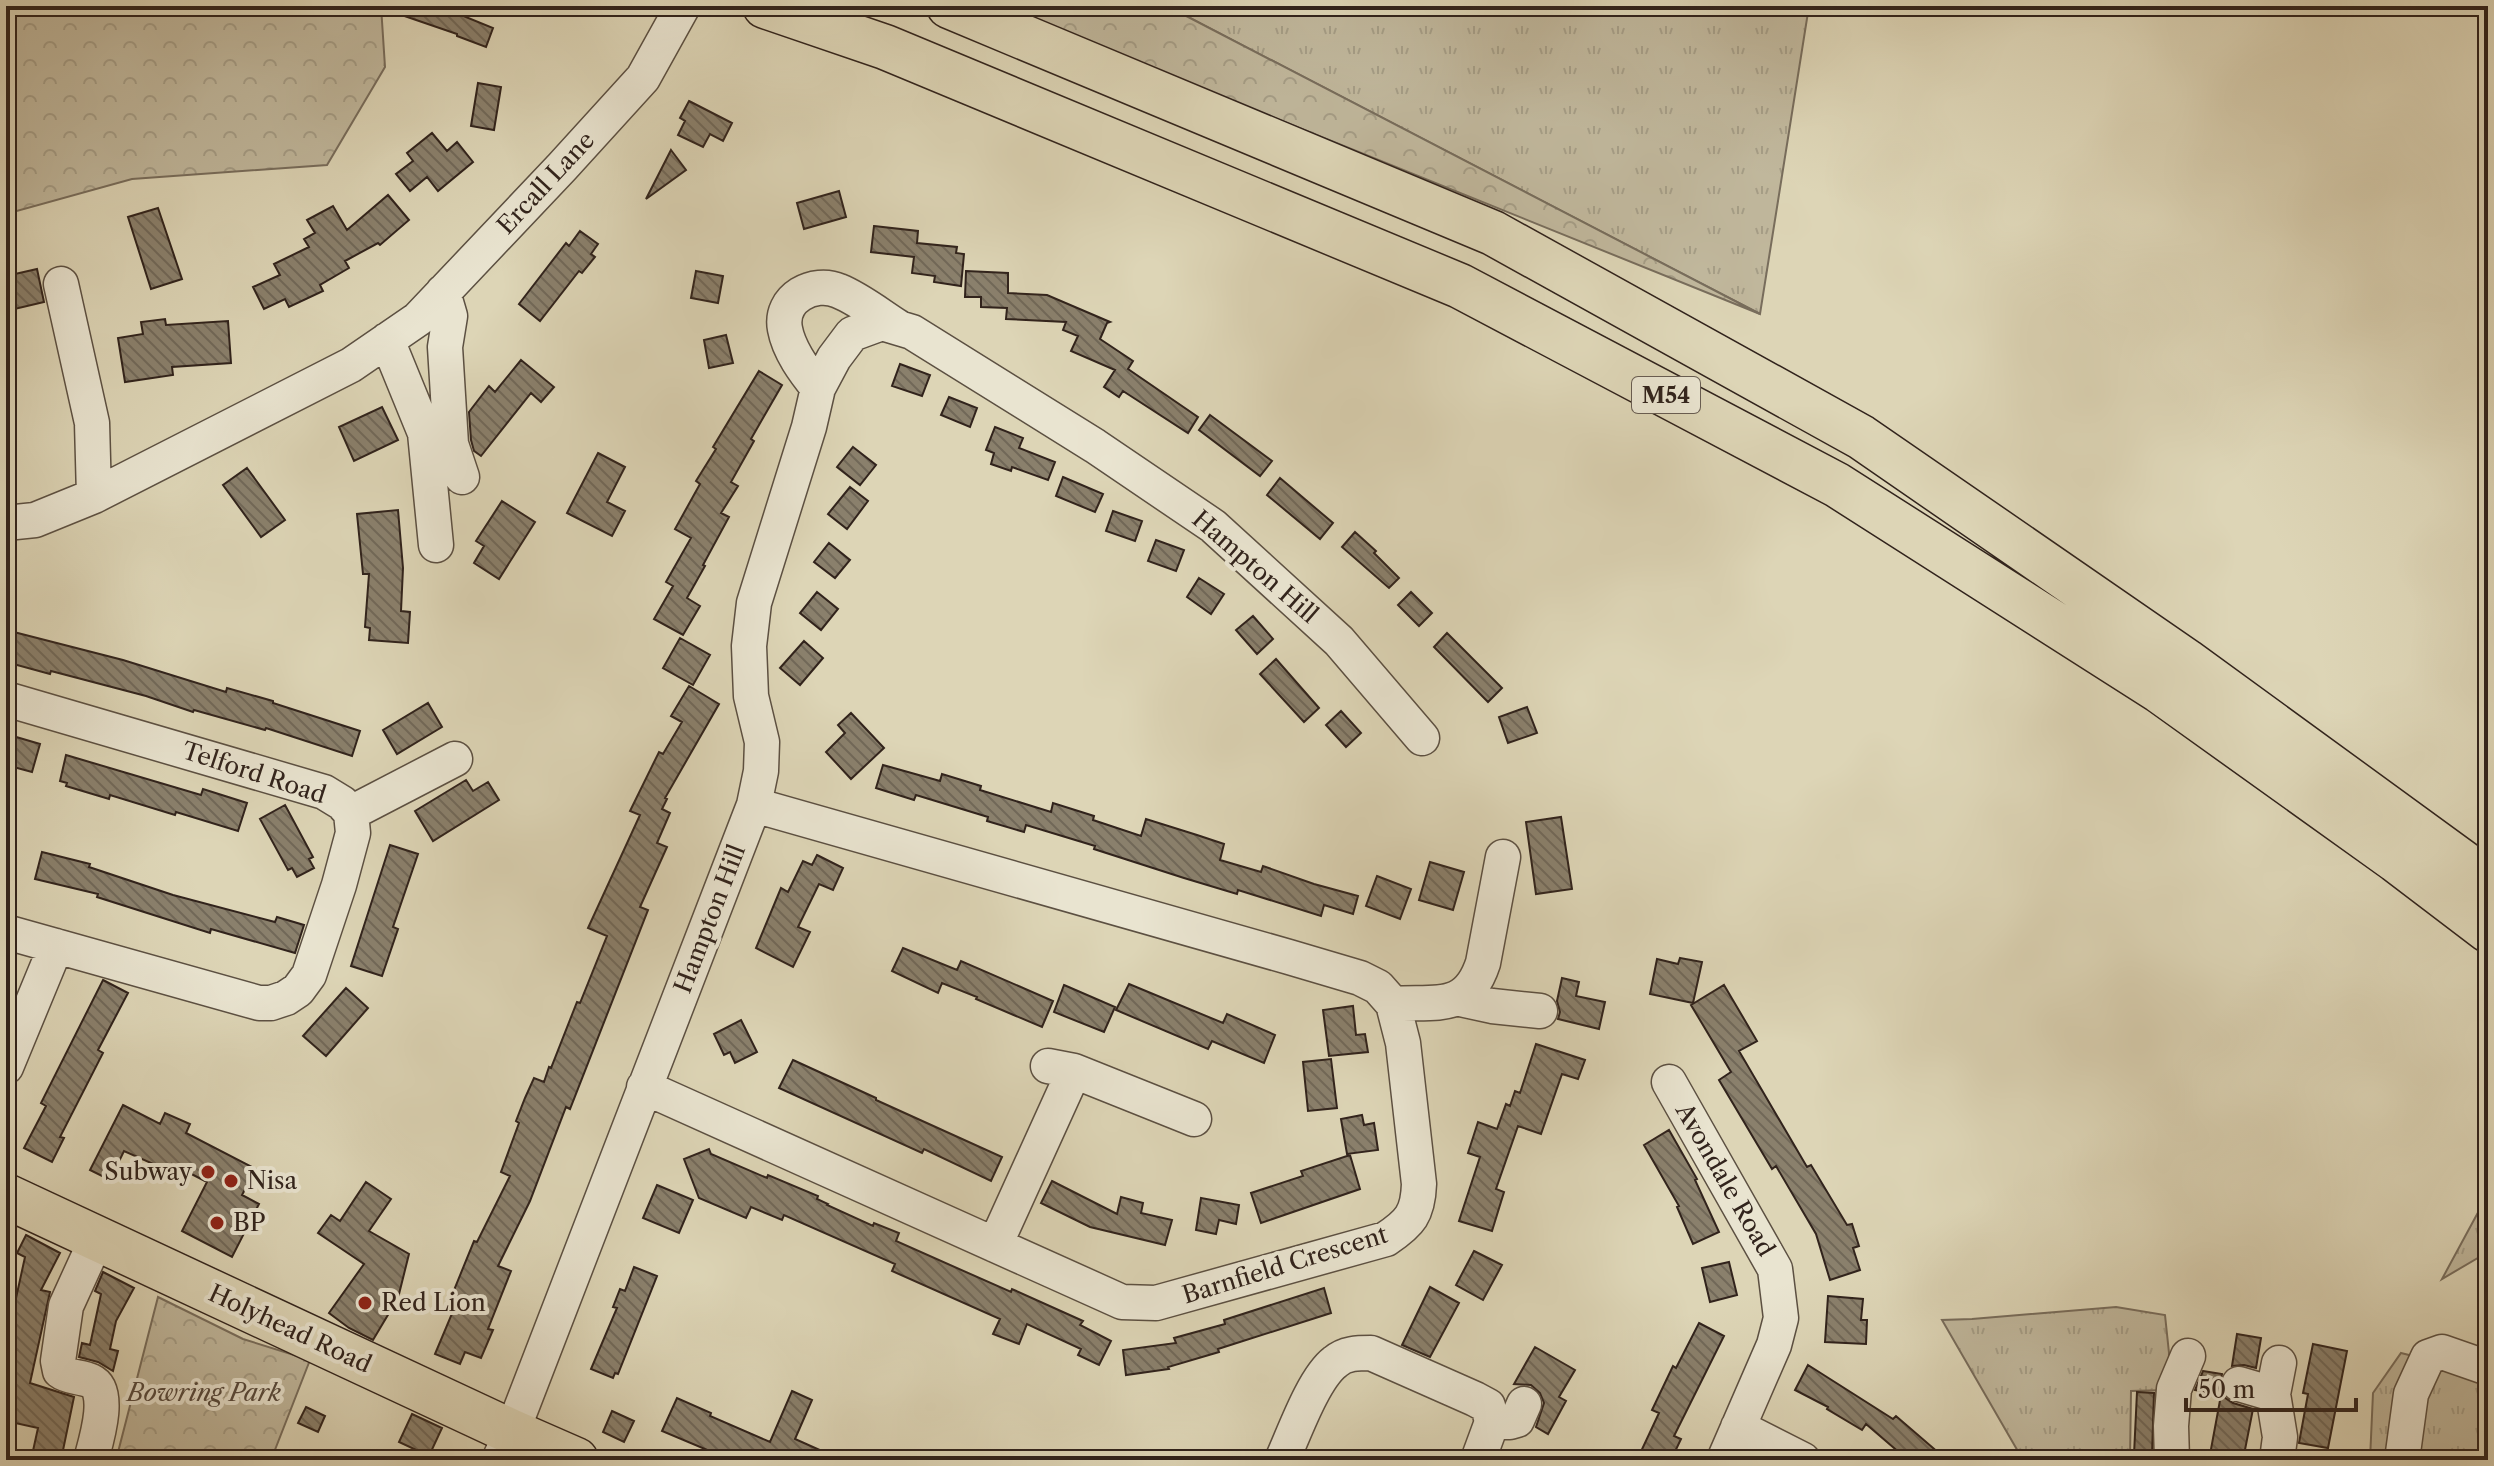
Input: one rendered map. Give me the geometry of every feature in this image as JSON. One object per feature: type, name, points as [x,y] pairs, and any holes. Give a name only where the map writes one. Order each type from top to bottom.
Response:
[{"type":"main road","name":"M54","points":[[765,6],[885,47],[1460,286],[1837,485],[2160,691],[2488,930]]},
{"type":"main road","name":"M54","points":[[949,6],[1493,233],[1861,437],[2186,661],[2488,881]]},
{"type":"main road","name":"M54","points":[[2396,860],[2488,947]]},
{"type":"main road","name":"Holyhead Road","points":[[6,1196],[97,1238],[505,1446],[576,1460]]},
{"type":"street","name":"Ercall Lane","points":[[6,523],[35,520],[94,496],[351,365],[418,319],[643,78],[683,6]]},
{"type":"street","points":[[61,284],[92,423],[94,496]]},
{"type":"street","name":"Hampton Hill","points":[[818,388],[801,366],[785,329],[785,316],[801,293],[814,287],[839,291],[898,327]]},
{"type":"street","points":[[443,292],[450,316],[445,347],[451,444],[462,477]]},
{"type":"street","name":"Hampton Hill","points":[[505,1446],[754,805],[761,771],[762,742],[751,696],[749,646],[754,603],[809,427],[818,388],[834,358],[852,334],[882,323],[912,332],[1095,446],[1213,526],[1339,641],[1422,738]]},
{"type":"street","points":[[387,340],[425,433],[436,545]]},
{"type":"street","name":"Telford Road","points":[[6,699],[324,792],[351,813],[353,833],[309,975],[298,990],[271,1003],[259,1003],[6,932]]},
{"type":"street","points":[[351,813],[455,759]]},
{"type":"street","points":[[754,805],[1360,978],[1378,987],[1393,1004],[1460,999],[1540,1011]]},
{"type":"street","points":[[1460,999],[1478,979],[1483,963],[1503,857]]},
{"type":"street","points":[[6,1067],[56,946]]},
{"type":"street","name":"Barnfield Crescent","points":[[644,1087],[1122,1302],[1156,1303],[1386,1239],[1402,1229],[1413,1216],[1419,1184],[1403,1043],[1393,1004]]},
{"type":"street","points":[[995,1245],[1061,1068],[1194,1119]]},
{"type":"street","name":"Avondale Road","points":[[1669,1082],[1775,1269],[1781,1318],[1774,1345],[1724,1460]]},
{"type":"street","points":[[91,1460],[103,1402],[102,1391],[88,1379],[60,1371],[58,1361],[66,1306],[97,1238]]},
{"type":"street","points":[[2402,1460],[2411,1394],[2428,1357],[2442,1352],[2488,1368]]},
{"type":"street","points":[[1282,1460],[1320,1378],[1336,1360],[1355,1353],[1371,1353],[1488,1406],[1492,1422],[1478,1460]]},
{"type":"street","points":[[2172,1460],[2174,1389],[2188,1356]]},
{"type":"street","points":[[2239,1384],[2276,1378],[2280,1437],[2277,1460]]},
{"type":"street","points":[[1492,1422],[1517,1420],[1524,1404]]},
{"type":"street","points":[[1738,1427],[1803,1460]]},
{"type":"green space","points":[[6,6],[381,6],[385,67],[327,165],[132,179],[6,214]]},
{"type":"green space","points":[[997,6],[1167,6],[1760,314]]},
{"type":"green space","points":[[1167,6],[1809,6],[1760,314]]},
{"type":"green space","points":[[2488,1194],[2488,1252],[2442,1279]]},
{"type":"green space","name":"Bowring Park","points":[[158,1297],[243,1339],[310,1360],[271,1460],[116,1460]]},
{"type":"green space","points":[[2116,1307],[2165,1315],[2169,1353],[2168,1390],[2131,1391],[2130,1459],[2161,1460],[2023,1460],[1942,1320]]},
{"type":"green space","points":[[2401,1353],[2445,1364],[2488,1381],[2488,1460],[2370,1460],[2373,1393]]},
{"type":"building","points":[[384,6],[439,6],[493,28],[486,47],[384,9]]},
{"type":"building","points":[[478,83],[501,87],[494,130],[471,126]]},
{"type":"building","points":[[689,101],[732,123],[723,141],[710,134],[703,147],[678,135],[685,121],[680,118]]},
{"type":"building","points":[[432,133],[447,151],[457,142],[473,162],[438,191],[427,177],[410,191],[396,174],[413,161],[407,153]]},
{"type":"building","points":[[671,150],[686,170],[646,199]]},
{"type":"building","points":[[839,191],[846,217],[804,229],[797,203]]},
{"type":"building","points":[[388,195],[409,220],[380,245],[378,243],[345,261],[349,268],[320,285],[323,291],[289,307],[285,299],[264,309],[253,287],[280,275],[274,264],[309,247],[304,239],[315,233],[307,220],[333,206],[347,230]]},
{"type":"building","points":[[158,208],[182,279],[151,289],[128,217]]},
{"type":"building","points":[[874,226],[918,231],[917,243],[957,247],[956,253],[964,254],[961,286],[934,282],[935,276],[912,273],[914,257],[871,252]]},
{"type":"building","points":[[580,231],[598,244],[591,254],[595,257],[582,273],[579,271],[540,321],[519,304],[566,243],[569,246]]},
{"type":"building","points":[[37,269],[44,302],[6,311],[6,276]]},
{"type":"building","points":[[696,271],[723,276],[718,303],[691,298]]},
{"type":"building","points":[[966,271],[1008,273],[1008,293],[1047,295],[1110,322],[1100,339],[1133,361],[1128,369],[1198,417],[1188,433],[1123,391],[1119,397],[1104,387],[1115,370],[1071,351],[1078,336],[1063,330],[1066,322],[1006,319],[1007,308],[981,307],[981,297],[965,297]]},
{"type":"building","points":[[165,319],[166,325],[228,321],[231,363],[172,367],[173,375],[125,382],[118,338],[143,334],[141,322]]},
{"type":"building","points":[[726,335],[733,363],[709,368],[704,340]]},
{"type":"building","points":[[521,360],[554,387],[541,402],[531,393],[481,456],[474,451],[471,440],[469,412],[489,386],[495,392]]},
{"type":"building","points":[[900,364],[930,375],[922,396],[892,386]]},
{"type":"building","points":[[759,371],[782,385],[731,482],[738,486],[721,513],[729,517],[687,598],[700,606],[683,635],[654,619],[673,586],[666,582],[691,538],[675,529],[700,484],[696,481],[716,449],[713,447]]},
{"type":"building","points":[[949,397],[977,408],[970,427],[941,415]]},
{"type":"building","points":[[382,407],[398,440],[354,461],[339,427]]},
{"type":"building","points":[[1210,415],[1272,461],[1260,476],[1199,430]]},
{"type":"building","points":[[995,427],[1023,438],[1019,448],[1055,462],[1048,480],[1012,467],[1011,471],[991,464],[994,453],[986,450]]},
{"type":"building","points":[[853,447],[876,465],[860,485],[837,467]]},
{"type":"building","points":[[598,453],[625,467],[607,502],[625,511],[612,536],[567,513]]},
{"type":"building","points":[[247,468],[285,520],[261,537],[223,485]]},
{"type":"building","points":[[1063,477],[1103,494],[1095,512],[1056,496]]},
{"type":"building","points":[[1280,478],[1333,523],[1320,539],[1267,495]]},
{"type":"building","points":[[850,487],[868,501],[847,529],[828,514]]},
{"type":"building","points":[[502,501],[535,522],[499,579],[474,563],[484,546],[476,541]]},
{"type":"building","points":[[398,510],[403,568],[401,611],[410,612],[408,643],[369,640],[370,628],[365,627],[369,574],[363,574],[357,514]]},
{"type":"building","points":[[1113,511],[1142,521],[1135,541],[1106,531]]},
{"type":"building","points":[[1355,532],[1399,578],[1389,588],[1342,547]]},
{"type":"building","points":[[1156,540],[1184,550],[1176,571],[1148,561]]},
{"type":"building","points":[[829,543],[850,560],[835,578],[814,562]]},
{"type":"building","points":[[1199,578],[1224,594],[1211,614],[1187,597]]},
{"type":"building","points":[[817,592],[838,609],[821,630],[800,613]]},
{"type":"building","points":[[1411,592],[1432,613],[1419,626],[1398,605]]},
{"type":"building","points":[[1253,616],[1273,639],[1257,654],[1236,630]]},
{"type":"building","points":[[6,630],[123,660],[226,692],[227,688],[273,701],[360,731],[352,756],[266,728],[193,712],[146,696],[6,662]]},
{"type":"building","points":[[1447,633],[1502,688],[1488,702],[1434,647]]},
{"type":"building","points":[[680,638],[710,655],[693,685],[663,668]]},
{"type":"building","points":[[804,641],[823,658],[800,685],[780,668]]},
{"type":"building","points":[[1276,659],[1319,708],[1304,722],[1260,674]]},
{"type":"building","points":[[689,686],[719,704],[665,798],[662,809],[670,813],[657,843],[667,847],[640,907],[648,910],[570,1109],[566,1107],[530,1201],[498,1266],[511,1271],[488,1329],[493,1330],[481,1358],[465,1352],[460,1364],[435,1354],[459,1297],[452,1295],[474,1241],[477,1242],[510,1176],[501,1172],[525,1098],[534,1078],[544,1082],[607,936],[588,928],[640,815],[630,811],[659,752],[663,754],[682,722],[671,716]]},
{"type":"building","points":[[428,703],[442,727],[397,754],[383,730]]},
{"type":"building","points":[[1527,707],[1537,733],[1508,743],[1499,717]]},
{"type":"building","points":[[1341,711],[1361,733],[1346,747],[1326,725]]},
{"type":"building","points":[[851,713],[884,748],[851,779],[826,752],[845,733],[838,725]]},
{"type":"building","points":[[6,734],[40,744],[32,772],[6,765]]},
{"type":"building","points":[[66,755],[201,795],[203,789],[247,803],[238,831],[176,812],[175,815],[110,795],[109,799],[66,786],[67,783],[60,781]]},
{"type":"building","points":[[883,765],[940,781],[942,774],[981,786],[980,790],[1051,812],[1053,803],[1141,836],[1146,819],[1197,835],[1224,844],[1220,860],[1261,872],[1263,866],[1358,896],[1353,914],[1324,905],[1321,916],[1238,890],[1237,894],[1026,825],[1024,832],[987,821],[988,817],[916,795],[914,800],[876,788]]},
{"type":"building","points":[[466,780],[473,791],[488,782],[499,800],[433,841],[415,811]]},
{"type":"building","points":[[285,805],[313,857],[309,859],[314,868],[297,877],[292,868],[288,870],[260,819]]},
{"type":"building","points":[[1561,817],[1572,889],[1536,894],[1526,822]]},
{"type":"building","points":[[390,845],[418,854],[393,927],[398,929],[382,976],[351,966]]},
{"type":"building","points":[[42,852],[90,864],[89,867],[173,895],[275,922],[277,917],[304,925],[295,953],[211,929],[210,933],[97,897],[98,894],[35,879]]},
{"type":"building","points":[[817,855],[843,868],[833,890],[819,884],[798,927],[810,932],[793,967],[756,948],[781,888],[788,892],[803,861],[812,865]]},
{"type":"building","points":[[1430,862],[1464,872],[1453,910],[1419,900]]},
{"type":"building","points":[[1377,876],[1411,889],[1400,919],[1366,906]]},
{"type":"building","points":[[903,948],[957,970],[961,961],[1053,1001],[1042,1027],[942,983],[938,993],[892,971]]},
{"type":"building","points":[[1680,958],[1702,962],[1693,1003],[1650,994],[1657,959],[1678,964]]},
{"type":"building","points":[[1562,978],[1579,982],[1576,996],[1605,1002],[1599,1029],[1558,1019],[1557,1001]]},
{"type":"building","points":[[103,980],[128,993],[98,1050],[103,1053],[60,1137],[64,1138],[52,1162],[24,1148],[46,1106],[41,1103]]},
{"type":"building","points":[[1129,984],[1223,1023],[1227,1014],[1275,1035],[1264,1063],[1212,1041],[1208,1049],[1116,1010]]},
{"type":"building","points":[[1064,985],[1115,1007],[1104,1032],[1054,1012]]},
{"type":"building","points":[[1724,985],[1757,1041],[1739,1051],[1807,1167],[1811,1165],[1847,1225],[1852,1224],[1859,1246],[1853,1248],[1860,1270],[1830,1280],[1816,1234],[1776,1166],[1772,1169],[1719,1080],[1731,1072],[1691,1005]]},
{"type":"building","points":[[346,988],[368,1008],[326,1056],[303,1036]]},
{"type":"building","points":[[1353,1006],[1356,1035],[1365,1034],[1368,1052],[1329,1056],[1323,1010]]},
{"type":"building","points":[[741,1020],[757,1052],[735,1063],[730,1052],[724,1055],[714,1034]]},
{"type":"building","points":[[1536,1044],[1585,1060],[1578,1079],[1562,1074],[1541,1134],[1518,1126],[1496,1189],[1504,1192],[1492,1231],[1459,1221],[1480,1157],[1468,1153],[1478,1122],[1497,1129],[1506,1104],[1510,1106],[1515,1091],[1520,1093]]},
{"type":"building","points":[[1331,1059],[1337,1108],[1308,1111],[1303,1062]]},
{"type":"building","points":[[793,1060],[1002,1157],[991,1181],[779,1088]]},
{"type":"building","points":[[123,1105],[160,1124],[165,1113],[190,1124],[186,1133],[256,1169],[242,1195],[259,1204],[232,1257],[182,1231],[207,1182],[172,1164],[169,1171],[124,1151],[110,1180],[90,1170]]},
{"type":"building","points":[[1362,1115],[1364,1125],[1374,1123],[1378,1150],[1347,1154],[1341,1119]]},
{"type":"building","points":[[1669,1130],[1697,1179],[1719,1232],[1693,1244],[1679,1206],[1644,1145]]},
{"type":"building","points":[[709,1149],[711,1154],[818,1196],[817,1199],[827,1205],[873,1226],[874,1223],[899,1233],[896,1241],[1083,1321],[1080,1325],[1111,1341],[1099,1365],[1078,1355],[1081,1349],[1027,1324],[1019,1344],[993,1334],[1000,1319],[892,1271],[895,1264],[784,1215],[782,1220],[751,1207],[746,1218],[699,1198],[684,1159]]},
{"type":"building","points":[[1350,1155],[1360,1189],[1261,1223],[1251,1193],[1303,1176],[1301,1171]]},
{"type":"building","points":[[1052,1181],[1117,1214],[1121,1197],[1143,1203],[1141,1213],[1172,1220],[1165,1245],[1090,1227],[1041,1203]]},
{"type":"building","points":[[366,1182],[391,1199],[369,1231],[409,1254],[398,1298],[373,1340],[329,1313],[364,1264],[318,1233],[331,1215],[340,1221]]},
{"type":"building","points":[[657,1185],[693,1200],[679,1233],[643,1218]]},
{"type":"building","points":[[1201,1198],[1239,1205],[1236,1224],[1219,1220],[1216,1234],[1196,1230]]},
{"type":"building","points":[[26,1235],[60,1253],[41,1290],[50,1292],[30,1383],[74,1397],[61,1460],[31,1460],[38,1428],[6,1421],[6,1395],[16,1351],[6,1348],[6,1344],[25,1257],[17,1253]]},
{"type":"building","points":[[1474,1251],[1502,1265],[1483,1300],[1456,1285]]},
{"type":"building","points":[[1729,1262],[1737,1295],[1710,1302],[1702,1268]]},
{"type":"building","points":[[634,1267],[657,1276],[618,1374],[615,1373],[613,1378],[591,1369],[617,1308],[613,1307],[620,1289],[625,1291]]},
{"type":"building","points":[[103,1272],[134,1288],[116,1321],[110,1349],[118,1351],[113,1371],[98,1362],[79,1357],[82,1343],[90,1345],[101,1294],[95,1291]]},
{"type":"building","points":[[1430,1287],[1459,1303],[1430,1357],[1402,1345]]},
{"type":"building","points":[[1324,1288],[1331,1313],[1218,1349],[1219,1352],[1169,1369],[1126,1375],[1123,1350],[1176,1343],[1174,1338],[1225,1324],[1224,1320]]},
{"type":"building","points":[[1828,1296],[1863,1299],[1861,1320],[1867,1320],[1866,1344],[1825,1342]]},
{"type":"building","points":[[1699,1323],[1724,1336],[1674,1436],[1681,1439],[1671,1460],[1637,1460],[1659,1413],[1652,1410],[1673,1366],[1676,1368]]},
{"type":"building","points":[[2237,1334],[2261,1338],[2256,1368],[2232,1366]]},
{"type":"building","points":[[2313,1344],[2347,1351],[2328,1448],[2299,1443],[2308,1394],[2303,1393]]},
{"type":"building","points":[[1535,1347],[1575,1370],[1559,1397],[1566,1401],[1548,1434],[1536,1427],[1544,1403],[1540,1393],[1531,1385],[1514,1384]]},
{"type":"building","points":[[1808,1365],[1893,1419],[1896,1416],[1947,1460],[1908,1460],[1866,1424],[1862,1430],[1795,1390]]},
{"type":"building","points":[[2203,1371],[2222,1374],[2219,1388],[2224,1397],[2253,1409],[2243,1460],[2209,1460],[2221,1395],[2195,1390]]},
{"type":"building","points":[[792,1391],[812,1400],[795,1439],[842,1460],[731,1460],[662,1431],[677,1398],[770,1442]]},
{"type":"building","points":[[2137,1392],[2154,1393],[2152,1455],[2134,1455]]},
{"type":"building","points":[[306,1407],[325,1416],[318,1432],[298,1423]]},
{"type":"building","points":[[612,1411],[634,1421],[624,1442],[603,1432]]},
{"type":"building","points":[[412,1414],[442,1428],[429,1456],[399,1442]]},
{"type":"place","name":"Subway","points":[[208,1172]]},
{"type":"place","name":"Nisa","points":[[231,1181]]},
{"type":"place","name":"BP","points":[[217,1223]]},
{"type":"place","name":"Red Lion","points":[[365,1303]]}]
